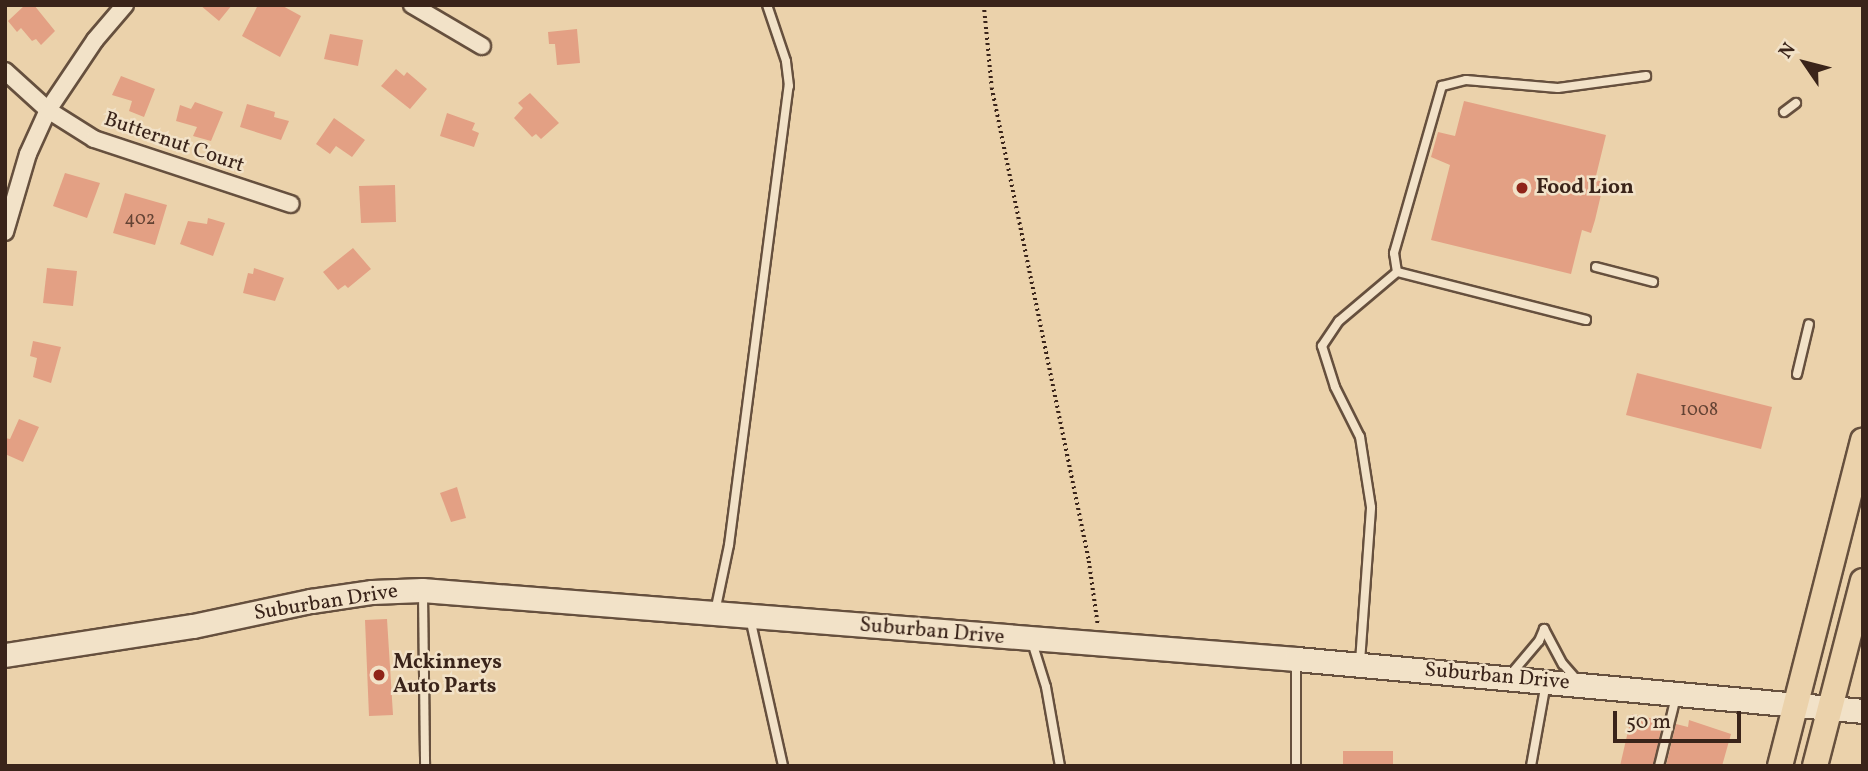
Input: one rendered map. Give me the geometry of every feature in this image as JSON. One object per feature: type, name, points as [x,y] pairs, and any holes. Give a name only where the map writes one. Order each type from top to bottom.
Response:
[{"type":"main road","points":[[1780,766],[1863,440]]},
{"type":"main road","points":[[1815,766],[1863,581]]},
{"type":"main road","name":"Suburban Drive","points":[[5,656],[193,626],[311,601],[372,592],[422,590],[1296,659],[1863,711]]},
{"type":"street","points":[[5,232],[27,154],[48,110],[95,40],[125,5]]},
{"type":"street","points":[[412,5],[482,46]]},
{"type":"street","name":"Butternut Court","points":[[5,71],[48,110],[94,139],[291,204]]},
{"type":"lane","points":[[714,614],[729,545],[789,86],[786,61],[767,5]]},
{"type":"lane","points":[[1397,272],[1394,253],[1442,86],[1465,80],[1558,88],[1646,76]]},
{"type":"lane","points":[[1784,111],[1796,103]]},
{"type":"lane","points":[[1596,267],[1653,282]]},
{"type":"lane","points":[[1397,272],[1586,320]]},
{"type":"lane","points":[[1360,665],[1371,507],[1360,437],[1335,387],[1322,346],[1339,321],[1397,272]]},
{"type":"lane","points":[[1797,374],[1809,324]]},
{"type":"lane","points":[[422,590],[425,766]]},
{"type":"lane","points":[[749,617],[783,766]]},
{"type":"lane","points":[[1507,678],[1539,641],[1544,629],[1563,664],[1581,685]]},
{"type":"lane","points":[[1031,640],[1046,687],[1060,766]]},
{"type":"lane","points":[[1296,659],[1296,766]]},
{"type":"lane","points":[[1531,766],[1546,681]]},
{"type":"lane","points":[[1659,766],[1676,694]]},
{"type":"path","points":[[984,5],[992,88],[1089,561],[1101,644]]},
{"type":"building","points":[[25,5],[34,5],[55,31],[41,45],[36,39],[32,41],[21,28],[17,32],[8,21]]},
{"type":"building","points":[[200,5],[232,5],[219,21]]},
{"type":"building","points":[[258,5],[281,5],[301,16],[280,57],[242,36]]},
{"type":"building","points":[[577,29],[580,63],[557,65],[555,44],[549,44],[548,32]]},
{"type":"building","points":[[330,34],[363,40],[358,66],[324,59]]},
{"type":"building","points":[[396,69],[404,76],[407,72],[427,89],[410,109],[381,86]]},
{"type":"building","points":[[121,76],[155,89],[144,117],[129,111],[132,101],[112,95]]},
{"type":"building","points":[[530,93],[559,123],[541,139],[536,134],[532,137],[514,118],[523,108],[518,103]]},
{"type":"building","name":"Food Lion","points":[[1464,101],[1606,135],[1595,180],[1604,182],[1595,220],[1591,233],[1582,230],[1571,274],[1431,240],[1450,165],[1431,157],[1438,132],[1455,136]]},
{"type":"building","points":[[195,102],[223,112],[211,141],[193,136],[197,127],[176,121],[180,105],[191,109]]},
{"type":"building","points":[[247,104],[275,112],[274,117],[289,121],[281,140],[240,127]]},
{"type":"building","points":[[447,113],[475,123],[472,130],[479,133],[474,147],[440,136]]},
{"type":"building","points":[[334,118],[365,140],[352,157],[336,146],[330,154],[316,144]]},
{"type":"building","points":[[65,173],[100,183],[87,218],[53,206]]},
{"type":"building","points":[[395,185],[396,222],[361,223],[359,186]]},
{"type":"building","points":[[125,193],[167,205],[155,245],[113,233]]},
{"type":"building","points":[[208,218],[225,223],[213,256],[180,244],[188,221],[207,224]]},
{"type":"building","points":[[353,248],[371,269],[348,288],[345,285],[338,290],[323,272]]},
{"type":"building","points":[[47,268],[77,271],[73,306],[43,303]]},
{"type":"building","points":[[254,268],[284,278],[275,301],[243,293],[248,273],[253,274]]},
{"type":"building","points":[[33,341],[61,347],[51,383],[33,377],[37,358],[30,356]]},
{"type":"building","points":[[1637,373],[1772,407],[1761,449],[1626,415]]},
{"type":"building","points":[[19,419],[39,427],[23,462],[5,454],[5,438],[10,439]]},
{"type":"building","points":[[457,487],[466,518],[451,522],[440,493]]},
{"type":"building","name":"Mckinneys Auto Parts","points":[[387,619],[393,715],[369,716],[365,620]]},
{"type":"building","points":[[1632,714],[1663,721],[1653,766],[1620,766]]},
{"type":"building","points":[[1689,720],[1731,734],[1722,766],[1666,766],[1676,724],[1688,727]]},
{"type":"building","points":[[1343,751],[1393,751],[1393,766],[1343,766]]},
{"type":"place","name":"Food Lion","points":[[1522,188]]},
{"type":"place","name":"Mckinneys Auto Parts","points":[[379,675]]}]
